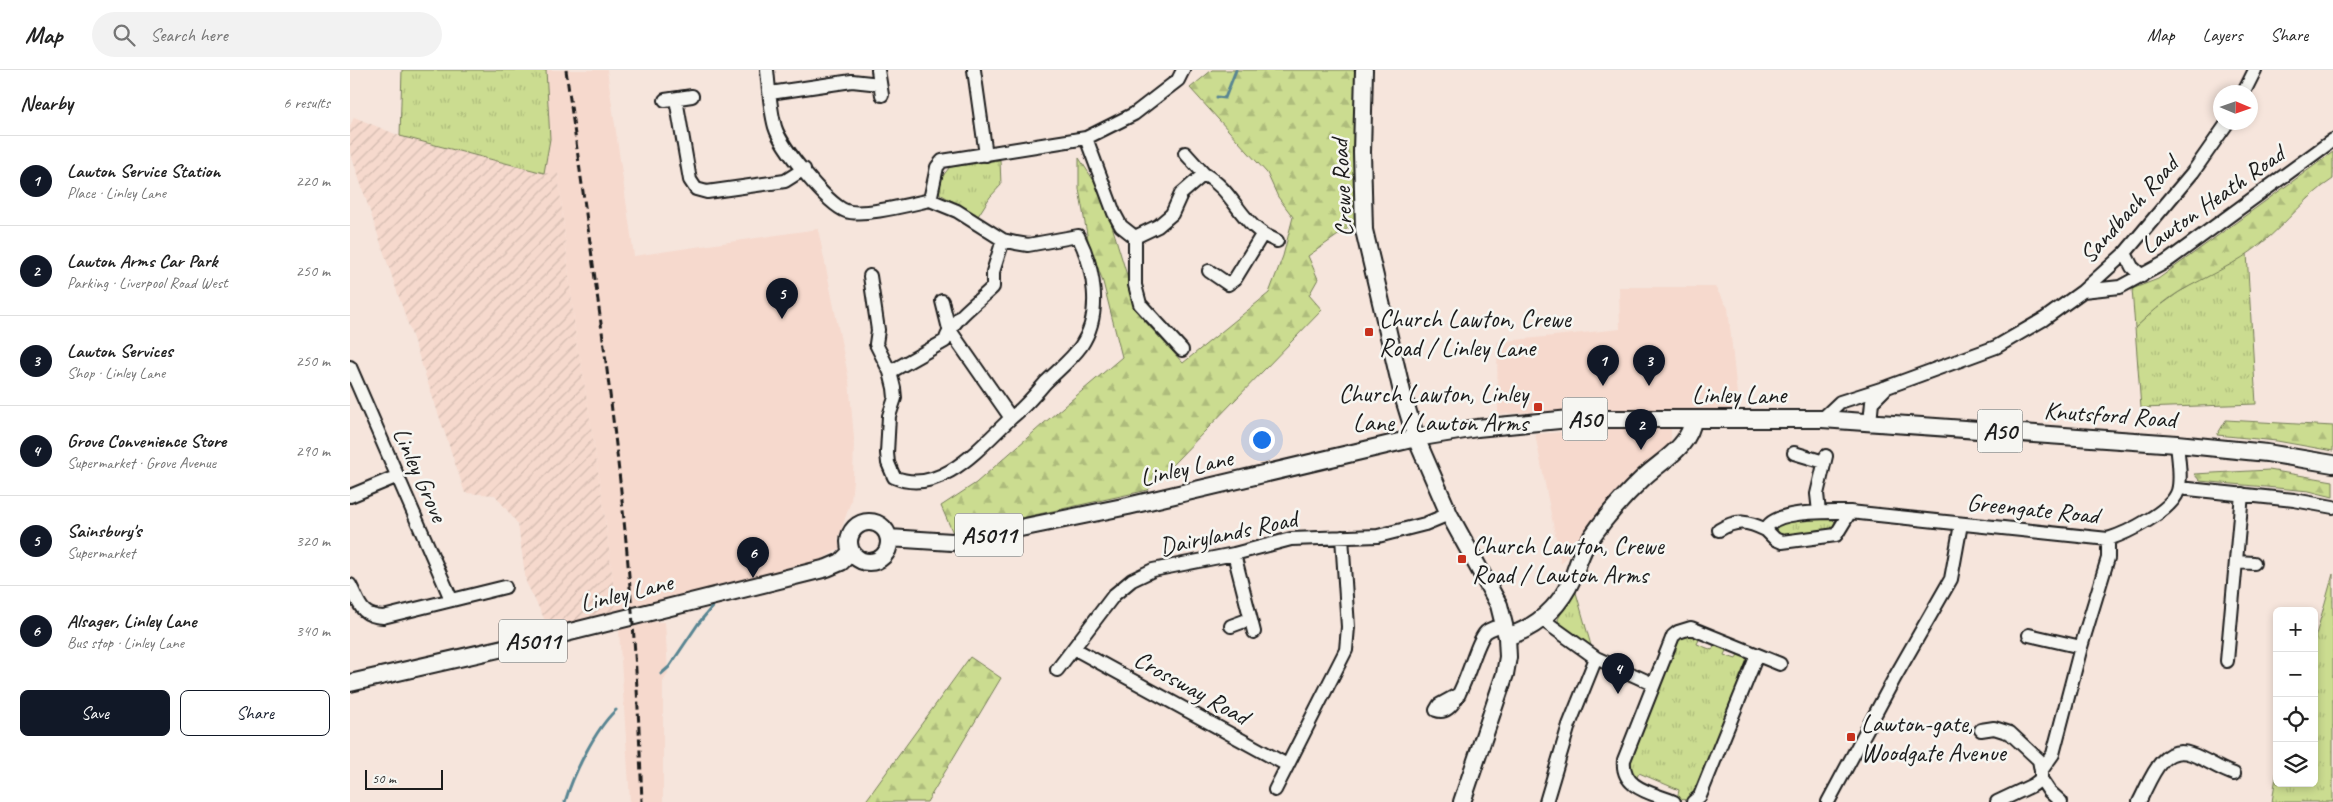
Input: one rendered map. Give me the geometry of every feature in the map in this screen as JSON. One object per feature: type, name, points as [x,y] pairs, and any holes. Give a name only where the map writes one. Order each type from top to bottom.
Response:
[{"type":"main road","name":"Crewe Road","points":[[1364,70],[1362,152],[1364,230],[1403,396],[1416,438],[1449,514],[1495,598],[1506,631]]},
{"type":"main road","name":"Linley Lane","points":[[889,538],[952,542],[1128,506],[1416,438],[1477,428],[1570,419],[1822,419]]},
{"type":"main road","points":[[1462,802],[1505,674],[1508,657],[1506,631],[1542,620],[1556,605],[1572,580],[1585,548],[1598,528],[1642,478],[1686,440],[1692,429],[1693,419]]},
{"type":"main road","name":"Knutsford Road","points":[[1822,419],[2177,444],[2267,453],[2333,464]]},
{"type":"main road","points":[[873,522],[880,524],[889,538],[888,551],[884,556],[873,562],[860,560],[851,552],[849,538],[861,523],[873,522]]},
{"type":"main road","name":"Linley Lane","points":[[350,683],[534,641],[827,568],[840,562],[851,552]]},
{"type":"street","points":[[766,70],[776,128],[784,144],[833,203],[847,212],[870,212],[930,200],[957,211],[1003,240],[1028,245],[1076,230],[1092,274],[1094,298],[1090,323],[1082,344],[1030,402],[960,466],[931,479],[907,482],[894,477],[888,463],[889,416],[895,398],[890,372],[876,344],[878,330],[870,276]]},
{"type":"street","points":[[770,93],[852,81],[881,89],[878,70]]},
{"type":"street","points":[[974,70],[986,154]]},
{"type":"street","points":[[930,200],[937,167],[942,161],[1086,138],[1142,109],[1178,80],[1183,70]]},
{"type":"street","points":[[2248,85],[2255,70]]},
{"type":"street","points":[[692,96],[671,100],[690,180],[696,189],[707,192],[786,181],[804,169]]},
{"type":"street","name":"Sandbach Road","points":[[1822,419],[1840,402],[1996,347],[2044,319],[2083,291],[2125,253],[2193,172],[2222,130]]},
{"type":"street","points":[[1086,138],[1114,213],[1121,226],[1135,237]]},
{"type":"street","name":"Lawton Heath Road","points":[[2083,291],[2120,287],[2142,276],[2173,257],[2333,140]]},
{"type":"street","points":[[1185,153],[1204,174],[1219,183],[1243,218],[1262,236],[1277,241]]},
{"type":"street","points":[[1135,237],[1158,226],[1172,214],[1181,194],[1204,174]]},
{"type":"street","points":[[1209,271],[1228,284],[1235,279],[1262,236]]},
{"type":"street","points":[[1135,237],[1135,285],[1140,304],[1182,350]]},
{"type":"street","points":[[890,372],[945,341],[949,329],[993,287],[993,272],[1003,240]]},
{"type":"street","points":[[2125,253],[2132,267],[2142,276]]},
{"type":"street","points":[[942,300],[949,329],[1012,418]]},
{"type":"street","name":"Linley Grove","points":[[350,367],[452,599]]},
{"type":"street","points":[[1870,423],[1872,402],[1887,387]]},
{"type":"street","points":[[2177,444],[2179,488],[2242,494],[2333,507]]},
{"type":"street","points":[[1794,453],[1825,459],[1817,494],[1819,512]]},
{"type":"street","points":[[350,496],[398,476]]},
{"type":"street","name":"Greengate Road","points":[[1766,530],[1767,526],[1778,518],[1819,512],[1850,512],[1961,524],[2025,528],[2108,539],[2122,534],[2168,506],[2179,488]]},
{"type":"street","points":[[2227,661],[2242,494]]},
{"type":"street","points":[[1720,530],[1732,522],[1739,521],[1749,522],[1766,530],[1774,539],[1782,542],[1836,535],[1850,512]]},
{"type":"street","name":"Dairylands Road","points":[[1058,670],[1114,596],[1132,580],[1153,570],[1234,554],[1291,539],[1378,536],[1406,530],[1449,514]]},
{"type":"street","points":[[1828,802],[1895,677],[1951,579],[1961,524]]},
{"type":"street","points":[[1275,790],[1346,650],[1348,627],[1342,537]]},
{"type":"street","points":[[1997,802],[2033,785],[2053,754],[2080,647],[2108,558],[2108,539]]},
{"type":"street","points":[[1231,626],[1252,626],[1234,554]]},
{"type":"street","points":[[2237,562],[2254,563]]},
{"type":"street","points":[[350,585],[363,610],[370,616],[383,617],[505,587]]},
{"type":"street","points":[[1542,620],[1596,658],[1653,684]]},
{"type":"street","points":[[1674,802],[1633,786],[1625,778],[1623,770],[1624,760],[1653,684],[1674,636],[1685,629],[1691,628],[1780,664]]},
{"type":"street","points":[[1459,694],[1480,642],[1487,631],[1506,631]]},
{"type":"street","points":[[2029,635],[2080,647]]},
{"type":"street","name":"Crossway Road","points":[[1075,649],[1287,764]]},
{"type":"street","points":[[1693,802],[1700,796],[1757,655]]},
{"type":"street","points":[[1546,802],[1569,725],[1596,658]]},
{"type":"street","points":[[1981,730],[1994,728],[2010,733],[2039,760],[2041,775],[2049,791],[2061,802]]},
{"type":"street","points":[[2139,802],[2159,764],[2166,756],[2174,752],[2190,754],[2234,774]]},
{"type":"shaded area","points":[[546,70],[607,70],[634,256],[818,229],[849,380],[854,438],[851,501],[838,539],[840,548],[810,567],[617,613],[603,503],[580,357],[577,350],[558,173],[544,173],[550,139]]},
{"type":"shaded area","points":[[354,117],[400,136],[544,173],[558,173],[577,350],[580,356],[603,503],[617,613],[549,628],[526,582],[518,524],[495,495],[465,493],[350,152],[350,126]]},
{"type":"shaded area","points":[[1619,287],[1715,287],[1728,308],[1739,413],[1572,410],[1498,414],[1497,342],[1620,329]]},
{"type":"shaded area","points":[[1643,426],[1671,426],[1671,447],[1612,501],[1561,564],[1535,434]]},
{"type":"shaded area","points":[[649,622],[665,622],[668,673],[663,682],[663,802],[630,802],[619,629]]},
{"type":"green space","points":[[402,70],[546,70],[550,139],[544,173],[400,136]]},
{"type":"green space","points":[[1212,70],[1357,70],[1357,222],[1308,256],[1318,279],[1309,295],[1322,310],[1148,490],[953,533],[941,506],[976,483],[1122,357],[1103,282],[1088,240],[1079,189],[1079,158],[1102,193],[1139,315],[1183,363],[1269,293],[1283,256],[1293,217],[1278,197],[1267,173],[1190,88]]},
{"type":"green space","points":[[2333,152],[2333,179],[2314,194],[2271,235],[2242,257],[2173,296],[2135,328],[2132,289],[2158,279]]},
{"type":"green space","points":[[1000,160],[1001,185],[990,197],[978,216],[940,194],[940,183],[950,167]]},
{"type":"green space","points":[[2247,253],[2256,404],[2141,408],[2135,328],[2153,311],[2179,292]]},
{"type":"green space","points":[[2226,420],[2333,426],[2333,451],[2277,441],[2217,435]]},
{"type":"green space","points":[[2269,470],[2333,481],[2333,497],[2309,491],[2200,481],[2194,474]]},
{"type":"green space","points":[[1830,517],[1836,523],[1835,527],[1830,530],[1784,535],[1778,533],[1775,528],[1779,522]]},
{"type":"green space","points":[[2333,574],[2333,802],[2272,802],[2274,787],[2318,787],[2318,628]]},
{"type":"green space","points":[[1575,589],[1592,649],[1559,625],[1558,619]]},
{"type":"green space","points":[[1685,634],[1701,635],[1697,644],[1712,650],[1716,641],[1728,646],[1724,655],[1736,659],[1739,651],[1749,661],[1699,792],[1687,800],[1677,799],[1679,790],[1639,773],[1635,781],[1628,766],[1677,638]]},
{"type":"green space","points":[[970,657],[1001,678],[927,802],[865,802]]},
{"type":"waterway","points":[[1217,97],[1225,98],[1236,70]]},
{"type":"waterway","points":[[661,674],[669,667],[698,624],[717,601]]},
{"type":"waterway","points":[[565,802],[573,779],[593,740],[616,710]]},
{"type":"railway","points":[[566,70],[601,323],[623,513],[635,660],[642,802]]},
{"type":"place","name":"Sainsbury's","points":[[782,319]]},
{"type":"place","name":"Church Lawton, Crewe Road / Linley Lane","points":[[1369,332]]},
{"type":"place","name":"Lawton Service Station","points":[[1603,386]]},
{"type":"place","name":"Lawton Services","points":[[1649,386]]},
{"type":"place","name":"Church Lawton, Linley Lane / Lawton Arms","points":[[1538,407]]},
{"type":"place","name":"Lawton Arms Car Park","points":[[1641,450]]},
{"type":"place","name":"Church Lawton, Crewe Road / Lawton Arms","points":[[1462,559]]},
{"type":"place","name":"Alsager, Linley Lane","points":[[753,578]]},
{"type":"place","name":"Grove Convenience Store","points":[[1618,694]]},
{"type":"place","name":"Lawton-gate, Woodgate Avenue","points":[[1851,737]]}]
